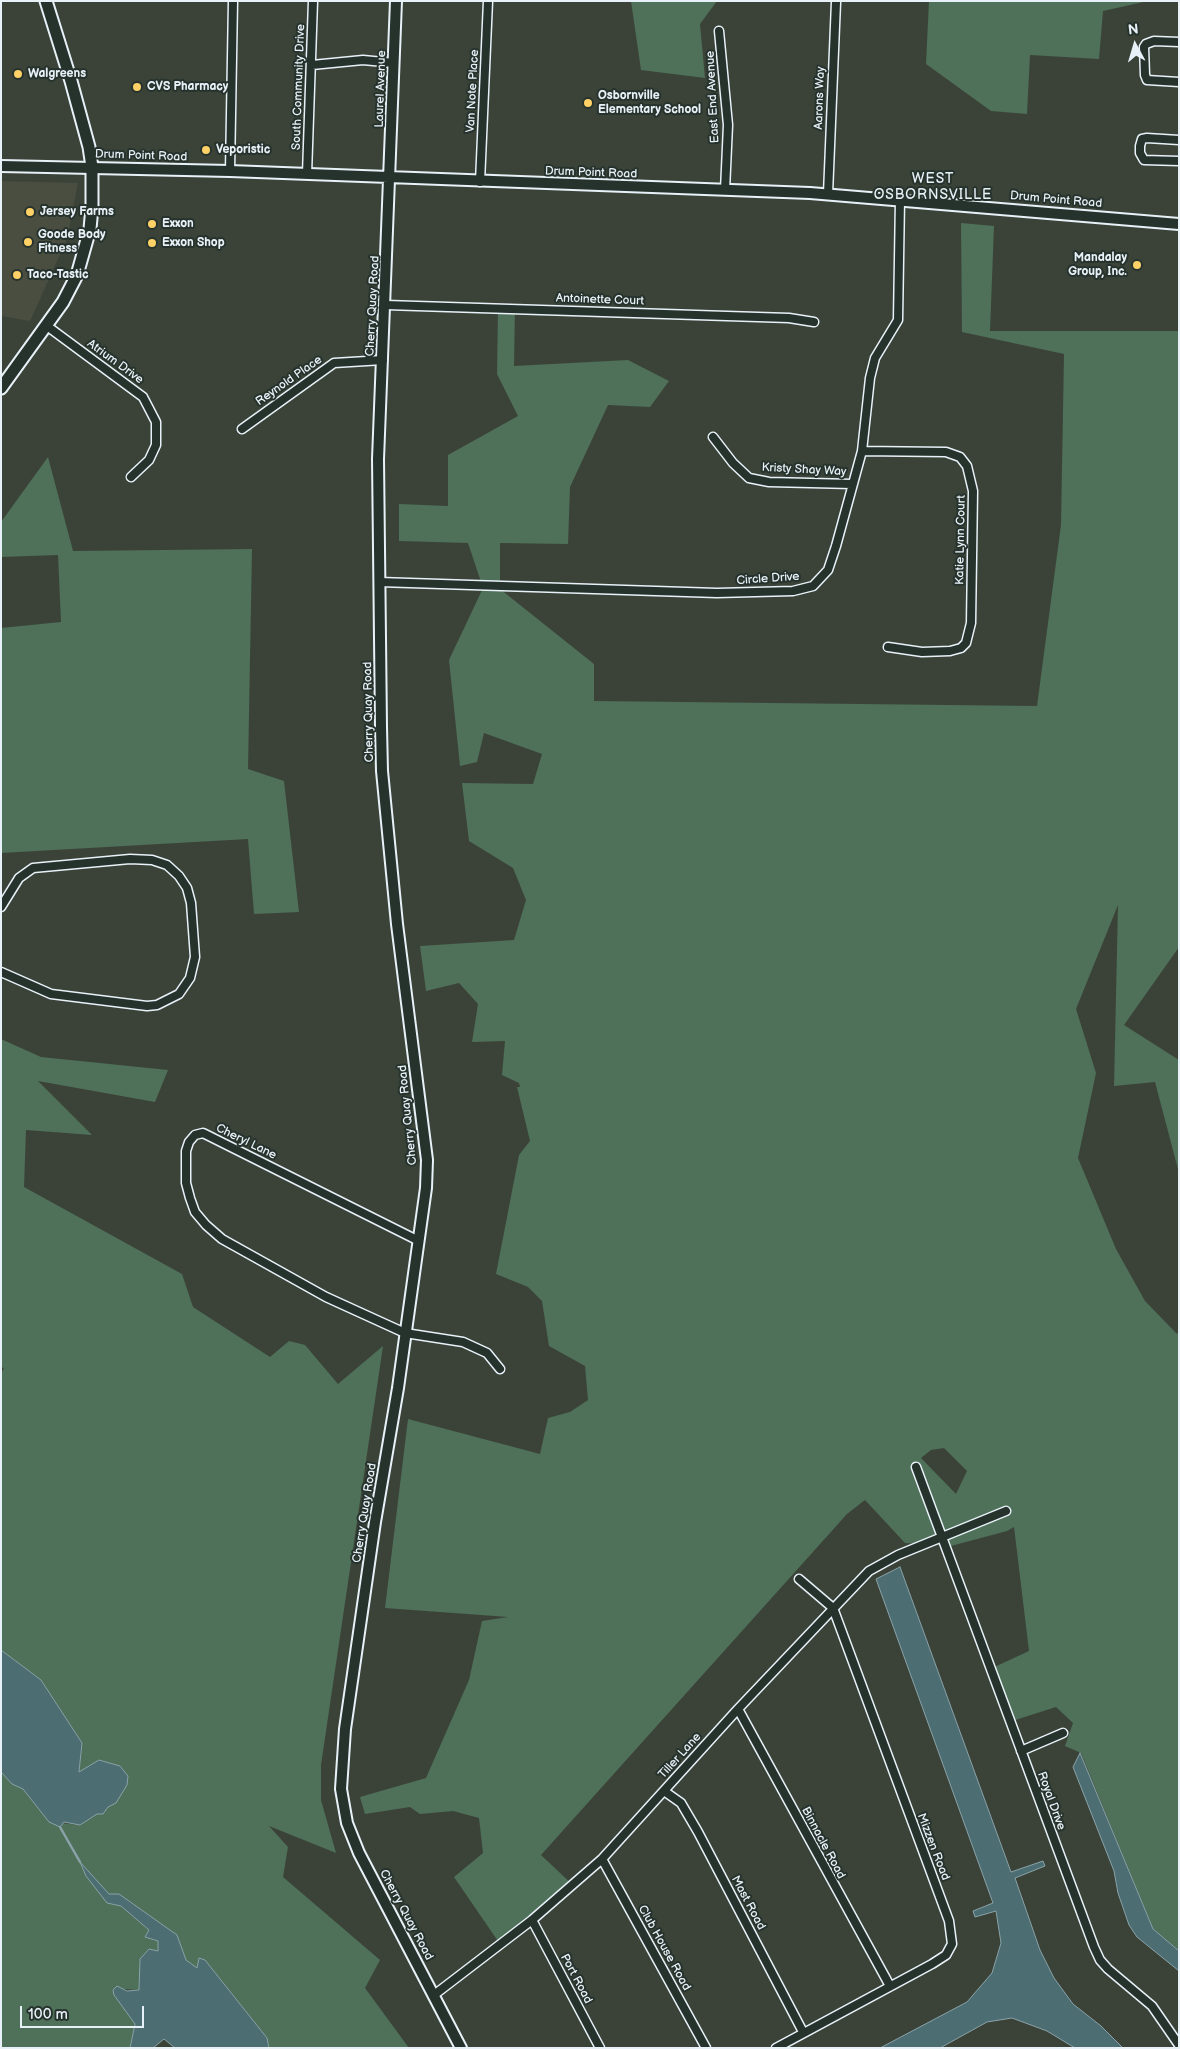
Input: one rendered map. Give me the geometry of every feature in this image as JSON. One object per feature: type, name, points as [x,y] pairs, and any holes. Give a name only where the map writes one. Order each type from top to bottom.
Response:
[{"type":"main road","points":[[1,388],[63,302],[76,275],[83,254],[92,207],[92,167],[89,147],[46,1]]},
{"type":"street","points":[[230,171],[233,1]]},
{"type":"street","name":"South Community Drive","points":[[307,174],[313,1]]},
{"type":"street","name":"Laurel Avenue","points":[[390,178],[396,1]]},
{"type":"street","name":"Van Note Place","points":[[480,182],[488,1]]},
{"type":"street","name":"Aarons Way","points":[[828,194],[836,2]]},
{"type":"street","name":"East End Avenue","points":[[719,31],[728,125],[725,190]]},
{"type":"street","points":[[1179,42],[1154,41],[1146,44],[1144,47],[1145,75],[1147,80],[1179,82]]},
{"type":"street","points":[[312,65],[363,60],[394,63]]},
{"type":"street","points":[[1179,140],[1147,138],[1142,140],[1140,146],[1140,153],[1144,160],[1179,162]]},
{"type":"street","name":"Drum Point Road","points":[[1,166],[230,171],[828,194],[1179,224]]},
{"type":"street","name":"Cherry Quay Road","points":[[390,178],[378,459],[384,790],[396,924],[427,1160],[426,1188],[345,1729],[341,1789],[347,1822],[359,1854],[461,2048]]},
{"type":"street","name":"Circle Drive","points":[[379,582],[717,594],[793,591],[813,586],[828,570],[862,451],[870,378],[875,358],[898,320],[900,199]]},
{"type":"street","name":"Antoinette Court","points":[[386,305],[789,318],[814,322]]},
{"type":"street","name":"Atrium Drive","points":[[47,326],[143,397],[156,422],[156,445],[149,460],[131,477]]},
{"type":"street","name":"Reynold Place","points":[[242,429],[334,363],[383,360]]},
{"type":"street","name":"Kristy Shay Way","points":[[713,437],[732,463],[749,478],[769,482],[852,484]]},
{"type":"street","name":"Katie Lynn Court","points":[[862,451],[946,452],[960,457],[967,466],[973,491],[970,623],[966,643],[961,648],[950,651],[922,652],[888,647]]},
{"type":"street","points":[[1,906],[19,878],[33,868],[130,859],[152,860],[167,865],[179,876],[187,888],[191,903],[195,958],[194,971],[179,994],[157,1005],[147,1006],[51,994],[1,972]]},
{"type":"street","name":"Cheryl Lane","points":[[405,1333],[326,1297],[277,1271],[222,1239],[206,1225],[195,1212],[186,1184],[186,1150],[189,1142],[195,1135],[203,1133],[418,1240]]},
{"type":"street","points":[[405,1333],[463,1342],[487,1354],[500,1369]]},
{"type":"street","points":[[916,1467],[942,1538]]},
{"type":"street","name":"Tiller Lane","points":[[434,1995],[532,1920],[602,1860],[738,1709],[869,1572],[898,1555],[1006,1511]]},
{"type":"street","name":"Royal Drive","points":[[942,1538],[1020,1751],[1100,1960],[1152,2006],[1179,2045]]},
{"type":"street","name":"Mizzen Road","points":[[776,2048],[946,1955],[952,1944],[951,1929],[833,1608],[799,1579]]},
{"type":"street","name":"Binnacle Road","points":[[738,1709],[890,1986]]},
{"type":"street","points":[[1020,1751],[1063,1733]]},
{"type":"street","name":"Mast Road","points":[[664,1791],[681,1803],[698,1832],[803,2032]]},
{"type":"street","name":"Club House Road","points":[[602,1860],[706,2048]]},
{"type":"street","name":"Port Road","points":[[532,1920],[600,2048]]},
{"type":"shaded area","points":[[1,181],[78,183],[67,239],[30,321],[1,316]]},
{"type":"green space","points":[[631,1],[717,1],[700,24],[705,78],[641,70]]},
{"type":"green space","points":[[929,1],[1148,1],[1103,11],[1099,59],[1030,55],[1027,114],[991,111],[926,64]]},
{"type":"green space","points":[[961,223],[994,226],[990,331],[1179,331],[1179,947],[1124,1025],[1179,1060],[1179,1173],[1155,1082],[1114,1086],[1118,905],[1076,1009],[1096,1073],[1078,1158],[1116,1249],[1145,1301],[1177,1334],[1179,1330],[1179,1951],[1153,1929],[1081,1753],[1065,1746],[1073,1723],[1056,1707],[1009,1722],[990,1669],[1029,1651],[1014,1527],[1007,1531],[951,1546],[905,1543],[865,1500],[847,1514],[541,1855],[575,1887],[502,1947],[454,1877],[483,1853],[479,1818],[453,1811],[420,1814],[410,1807],[365,1814],[360,1797],[426,1778],[469,1680],[482,1621],[508,1617],[385,1608],[408,1419],[540,1454],[548,1418],[570,1412],[588,1400],[585,1366],[549,1346],[542,1301],[528,1287],[496,1274],[519,1155],[530,1141],[517,1087],[520,1087],[519,1083],[502,1075],[505,1041],[472,1042],[478,1004],[459,983],[426,991],[420,946],[514,940],[526,900],[513,868],[469,841],[462,783],[533,784],[542,754],[484,733],[477,762],[460,766],[449,660],[483,588],[468,543],[399,541],[399,504],[448,506],[448,455],[518,416],[497,374],[498,308],[515,309],[514,366],[628,360],[669,381],[650,407],[608,405],[570,487],[568,544],[500,543],[500,589],[594,664],[594,701],[1037,706],[1061,525],[1064,354],[962,332]],"holes":[[[944,1448],[967,1471],[956,1494],[921,1458],[931,1450]]]},
{"type":"green space","points":[[48,457],[73,551],[252,549],[248,769],[284,781],[299,912],[254,914],[248,839],[1,853],[1,628],[61,622],[58,555],[1,557],[1,522]]},
{"type":"green space","points":[[1,1039],[41,1057],[168,1070],[155,1102],[38,1081],[92,1135],[26,1130],[24,1187],[182,1274],[193,1307],[270,1357],[289,1341],[305,1345],[338,1384],[383,1346],[321,1765],[321,1800],[336,1853],[269,1826],[288,1847],[283,1877],[380,1960],[365,1988],[409,2048],[269,2048],[267,2038],[205,1960],[199,1959],[197,1969],[186,1960],[176,1935],[119,1894],[107,1903],[121,1906],[149,1930],[146,1937],[158,1941],[158,1951],[140,1959],[139,1990],[122,1989],[114,1995],[135,2024],[130,2048],[1,2048],[1,1772],[12,1784],[23,1789],[49,1822],[80,1825],[97,1814],[103,1814],[108,1807],[79,1773],[82,1743],[41,1680],[1,1650],[1,1372],[4,1369],[1,1366]]},
{"type":"water","points":[[900,1567],[1011,1872],[1043,1861],[1045,1866],[1015,1878],[1040,1950],[1054,1978],[1073,2004],[1101,2026],[1123,2048],[1075,2048],[1047,2031],[1012,2018],[987,2022],[940,2048],[880,2048],[967,2002],[992,1973],[1001,1943],[996,1911],[975,1917],[973,1911],[993,1903],[876,1579]]},
{"type":"water","points":[[1,1650],[41,1680],[82,1743],[79,1772],[99,1760],[120,1766],[128,1776],[127,1785],[116,1803],[108,1807],[103,1814],[97,1814],[80,1825],[64,1822],[60,1827],[49,1822],[23,1789],[12,1784],[1,1772]]},
{"type":"water","points":[[1080,1753],[1153,1929],[1179,1951],[1179,1971],[1137,1937],[1129,1925],[1118,1893],[1114,1871],[1073,1767]]},
{"type":"water","points":[[80,1862],[109,1894],[119,1894],[177,1935],[186,1960],[197,1968],[199,1958],[205,1960],[267,2038],[269,2048],[175,2048],[164,2039],[153,2048],[130,2048],[135,2024],[114,1995],[113,1990],[117,1986],[127,1991],[139,1990],[140,1959],[149,1949],[158,1951],[158,1941],[145,1937],[149,1930],[121,1906],[107,1903],[86,1876]]},
{"type":"waterway","points":[[60,1827],[80,1862]]},
{"type":"place","name":"Walgreens","points":[[18,74]]},
{"type":"place","name":"CVS Pharmacy","points":[[137,87]]},
{"type":"place","name":"Osbornville Elementary School","points":[[588,103]]},
{"type":"place","name":"Veporistic","points":[[206,150]]},
{"type":"place","name":"Jersey Farms","points":[[30,212]]},
{"type":"place","name":"Exxon","points":[[152,224]]},
{"type":"place","name":"Goode Body Fitness","points":[[28,242]]},
{"type":"place","name":"Exxon Shop","points":[[152,243]]},
{"type":"place","name":"Mandalay Group, Inc.","points":[[1137,265]]},
{"type":"place","name":"Taco-Tastic","points":[[17,275]]},
{"type":"district","name":"WEST OSBORNSVILLE","points":[[933,187]]}]
